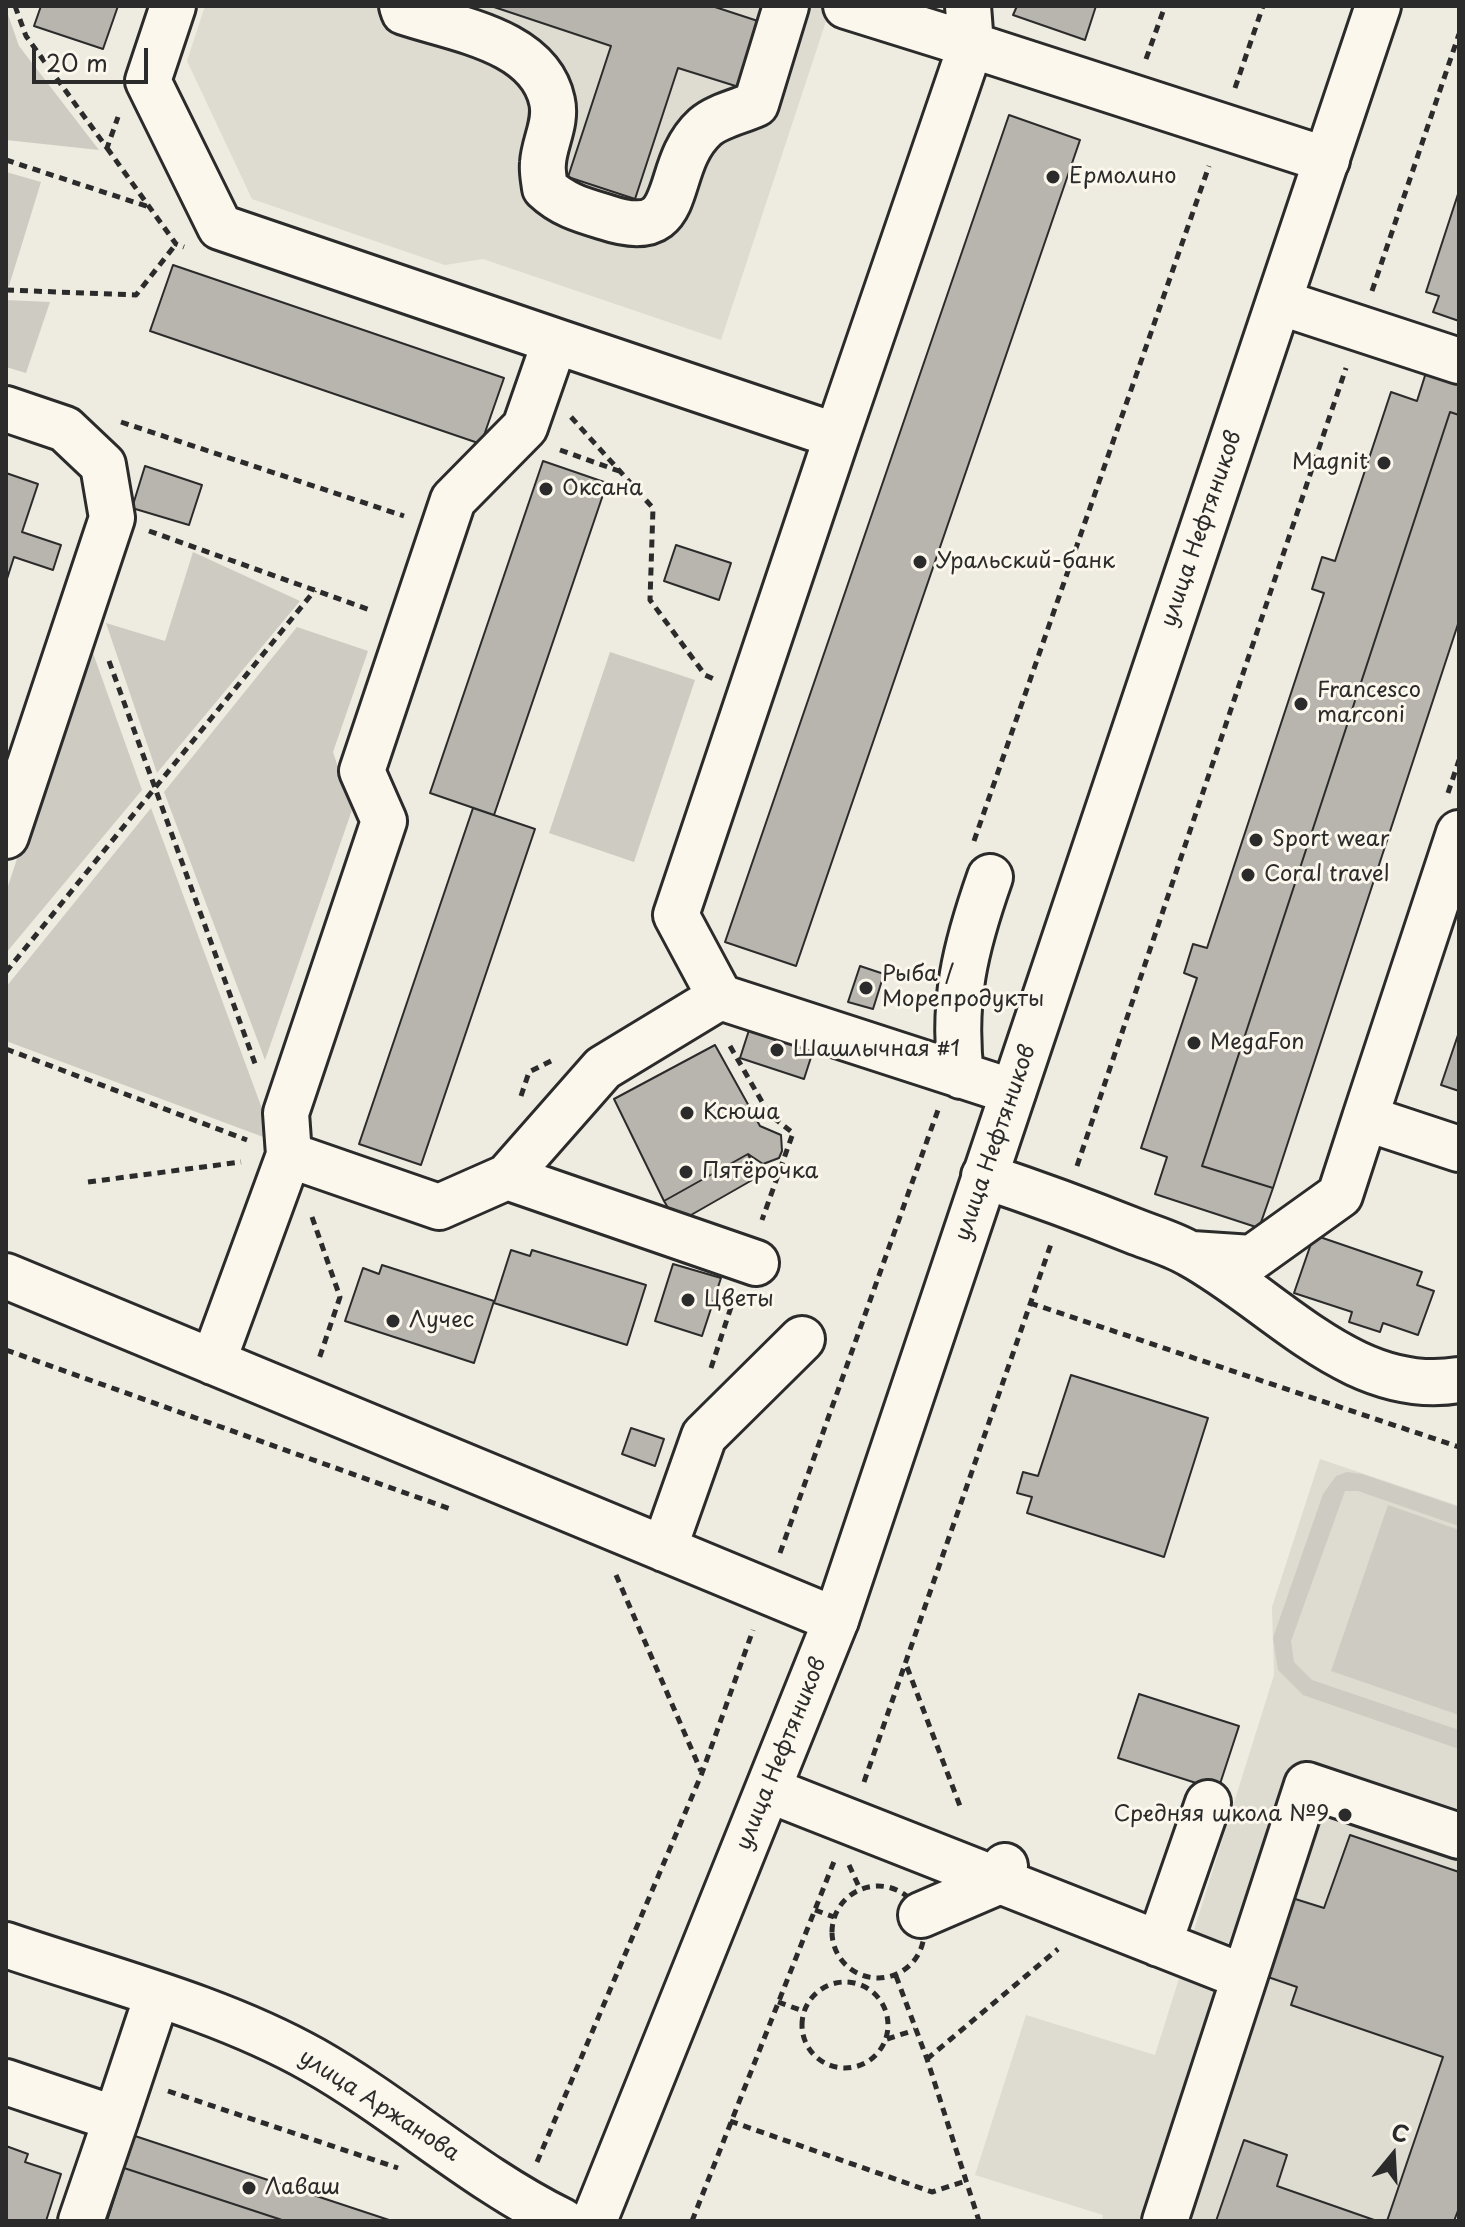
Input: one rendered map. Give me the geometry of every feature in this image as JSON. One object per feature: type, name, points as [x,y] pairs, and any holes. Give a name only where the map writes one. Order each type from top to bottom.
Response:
[{"type":"main road","points":[[173,6],[148,81],[220,227],[837,436]]},
{"type":"main road","points":[[402,6],[404,12],[509,47],[535,65],[552,102],[550,137],[542,162],[545,188],[560,202],[633,227],[654,223],[667,208],[682,160],[706,126],[756,104],[786,6]]},
{"type":"main road","points":[[846,6],[969,26],[1222,127],[1327,160]]},
{"type":"main road","name":"улица Нефтяников","points":[[594,2221],[667,2033],[836,1620],[1378,6]]},
{"type":"main road","points":[[969,26],[837,436],[676,915],[720,997],[896,1066],[961,1076],[1013,1092]]},
{"type":"main road","points":[[1279,302],[1459,361]]},
{"type":"main road","points":[[213,1362],[289,1155],[286,1113],[384,821],[362,771],[411,624],[453,500],[525,427],[555,341]]},
{"type":"main road","points":[[6,409],[65,429],[103,465],[112,518],[6,836]]},
{"type":"main road","points":[[1190,1254],[1252,1258],[1340,1195],[1459,833]]},
{"type":"main road","points":[[961,1076],[956,1030],[959,986],[980,865]]},
{"type":"main road","points":[[289,1155],[439,1207],[507,1177],[603,1068],[720,997]]},
{"type":"main road","points":[[1365,1118],[1459,1149]]},
{"type":"main road","points":[[984,1176],[1065,1203],[1190,1254],[1353,1363],[1399,1382],[1432,1385],[1459,1380]]},
{"type":"main road","points":[[507,1177],[752,1261]]},
{"type":"main road","points":[[6,1276],[836,1620]]},
{"type":"main road","points":[[664,1549],[704,1436],[802,1339]]},
{"type":"main road","points":[[1165,2221],[1307,1785],[1459,1836]]},
{"type":"main road","points":[[769,1790],[849,1822],[1003,1872],[1095,1918],[1244,1977]]},
{"type":"main road","points":[[1159,1944],[1208,1803]]},
{"type":"main road","points":[[921,1915],[1003,1872]]},
{"type":"main road","name":"улица Аржанова","points":[[6,1945],[237,2025],[311,2059],[521,2200],[562,2221]]},
{"type":"main road","points":[[81,2221],[157,1996]]},
{"type":"main road","points":[[6,2082],[116,2119]]},
{"type":"path","points":[[15,6],[26,36],[176,244],[191,249]]},
{"type":"path","points":[[1146,62],[1165,6]]},
{"type":"path","points":[[980,865],[1263,6]]},
{"type":"path","points":[[692,2221],[907,1666],[1459,34]]},
{"type":"path","points":[[107,148],[122,105]]},
{"type":"path","points":[[6,160],[150,208]]},
{"type":"path","points":[[6,290],[136,295],[176,244]]},
{"type":"path","points":[[540,383],[653,508],[650,600],[705,675],[751,691]]},
{"type":"path","points":[[112,419],[443,529]]},
{"type":"path","points":[[551,446],[619,471]]},
{"type":"path","points":[[112,518],[411,624]]},
{"type":"path","points":[[6,972],[315,590]]},
{"type":"path","points":[[107,655],[262,1082]]},
{"type":"path","points":[[711,1370],[752,1261],[793,1133],[769,1114],[727,1039],[720,997]]},
{"type":"path","points":[[6,1049],[289,1155],[340,1297],[313,1377]]},
{"type":"path","points":[[520,1100],[529,1072],[557,1058]]},
{"type":"path","points":[[88,1182],[289,1155]]},
{"type":"path","points":[[1030,1303],[1459,1447]]},
{"type":"path","points":[[6,1350],[465,1514]]},
{"type":"path","points":[[613,1567],[702,1773]]},
{"type":"path","points":[[907,1666],[960,1806]]},
{"type":"path","points":[[876,1886],[892,1888],[907,1895],[921,1915],[924,1939],[919,1954],[896,1976],[880,1979],[849,1969],[838,1957],[832,1942],[834,1917],[847,1897],[860,1889],[876,1886]]},
{"type":"path","points":[[815,1910],[834,1917]]},
{"type":"path","points":[[927,2059],[1095,1918]]},
{"type":"path","points":[[896,1976],[927,2059],[979,2221]]},
{"type":"path","points":[[834,1982],[862,1984],[883,2003],[888,2017],[886,2039],[875,2057],[863,2064],[835,2067],[811,2052],[801,2025],[804,2011],[810,1998],[834,1982]]},
{"type":"path","points":[[778,2002],[804,2011]]},
{"type":"path","points":[[886,2039],[916,2030]]},
{"type":"path","points":[[129,2078],[401,2170]]},
{"type":"path","points":[[730,2121],[932,2192],[966,2181]]},
{"type":"shaded area","points":[[205,6],[831,6],[721,340],[483,259],[445,265],[252,199],[187,61]]},
{"type":"shaded area","points":[[6,9],[19,46],[99,150],[6,140]]},
{"type":"shaded area","points":[[6,172],[41,182],[9,286],[6,286]]},
{"type":"shaded area","points":[[6,300],[50,302],[26,373],[6,367]]},
{"type":"shaded area","points":[[193,552],[300,601],[157,773],[106,623],[165,641]]},
{"type":"shaded area","points":[[297,627],[368,651],[333,752],[352,810],[265,1060],[164,792]]},
{"type":"shaded area","points":[[89,642],[142,790],[6,953],[6,892]]},
{"type":"shaded area","points":[[610,652],[695,680],[634,862],[549,833]]},
{"type":"shaded area","points":[[151,808],[274,1141],[6,1041],[6,987]]},
{"type":"shaded area","name":"Средняя школа №9","points":[[1320,1459],[1459,1506],[1459,2221],[1102,2221],[1103,2215],[975,2175],[1026,2015],[1155,2055],[1274,1675],[1272,1607]]},
{"type":"shaded area","points":[[1347,1472],[1362,1474],[1459,1507],[1459,1526],[1358,1491],[1345,1491],[1291,1641],[1294,1662],[1312,1680],[1459,1730],[1459,1749],[1303,1695],[1278,1670],[1273,1638],[1323,1494],[1336,1476]]},
{"type":"shaded area","points":[[1388,1505],[1459,1530],[1459,1715],[1331,1671]]},
{"type":"building","points":[[41,6],[118,6],[103,49],[34,26]]},
{"type":"building","points":[[491,6],[712,6],[764,23],[742,88],[678,68],[635,199],[568,177],[611,46]]},
{"type":"building","points":[[1017,6],[1096,6],[1085,40],[1013,15]]},
{"type":"building","points":[[1009,115],[1080,140],[796,966],[725,942]]},
{"type":"building","points":[[1459,191],[1459,321],[1433,312],[1439,296],[1426,292]]},
{"type":"building","points":[[173,265],[504,378],[481,444],[150,331]]},
{"type":"building","points":[[1429,363],[1459,373],[1459,415],[1450,412],[1202,1166],[1273,1188],[1259,1228],[1155,1194],[1167,1157],[1141,1148],[1197,978],[1184,973],[1193,944],[1207,948],[1324,593],[1312,589],[1322,557],[1335,561],[1391,392],[1417,401]]},
{"type":"building","points":[[1450,412],[1459,415],[1459,621],[1273,1188],[1202,1166]]},
{"type":"building","points":[[543,461],[607,483],[494,815],[430,793]]},
{"type":"building","points":[[145,466],[202,485],[189,525],[132,508]]},
{"type":"building","points":[[6,473],[38,484],[22,532],[61,545],[53,570],[14,557],[6,582]]},
{"type":"building","points":[[676,545],[731,563],[719,600],[664,581]]},
{"type":"building","points":[[473,808],[535,829],[421,1165],[359,1144]]},
{"type":"building","name":"Рыба / Морепродукты","points":[[860,966],[884,974],[873,1009],[848,1002]]},
{"type":"building","points":[[750,1027],[814,1048],[804,1079],[740,1058]]},
{"type":"building","points":[[1459,1032],[1459,1091],[1441,1085]]},
{"type":"building","name":"Ксюша","points":[[715,1045],[760,1126],[781,1135],[782,1151],[779,1158],[763,1164],[748,1154],[664,1201],[614,1099]]},
{"type":"building","points":[[748,1154],[756,1171],[754,1179],[677,1223],[664,1201]]},
{"type":"building","points":[[1314,1235],[1422,1272],[1417,1285],[1434,1291],[1418,1335],[1383,1323],[1380,1332],[1349,1322],[1352,1312],[1294,1293]]},
{"type":"building","points":[[511,1250],[530,1256],[532,1250],[646,1285],[627,1345],[494,1303]]},
{"type":"building","name":"Цветы","points":[[673,1264],[721,1278],[702,1336],[655,1321]]},
{"type":"building","points":[[382,1265],[494,1301],[474,1363],[345,1321],[363,1268],[379,1274]]},
{"type":"building","points":[[1071,1375],[1208,1418],[1164,1557],[1027,1513],[1032,1497],[1017,1493],[1023,1472],[1038,1476]]},
{"type":"building","points":[[631,1428],[664,1439],[655,1466],[622,1454]]},
{"type":"building","points":[[1139,1694],[1239,1726],[1218,1790],[1118,1758]]},
{"type":"building","points":[[1350,1835],[1459,1872],[1459,2208],[1454,2221],[1387,2221],[1443,2057],[1291,2005],[1297,1987],[1265,1976],[1292,1898],[1324,1908]]},
{"type":"building","points":[[135,2136],[392,2221],[285,2221],[124,2168]]},
{"type":"building","points":[[1244,2140],[1287,2155],[1277,2186],[1377,2221],[1216,2221]]},
{"type":"building","points":[[6,2146],[28,2154],[25,2162],[61,2174],[46,2221],[6,2221]]},
{"type":"building","points":[[124,2168],[285,2221],[107,2221]]},
{"type":"place","name":"Ермолино","points":[[1053,177]]},
{"type":"place","name":"Magnit","points":[[1384,463]]},
{"type":"place","name":"Оксана","points":[[546,489]]},
{"type":"place","name":"Уральский-банк","points":[[920,562]]},
{"type":"place","name":"Francesco marconi","points":[[1301,704]]},
{"type":"place","name":"Sport wear","points":[[1256,840]]},
{"type":"place","name":"Coral travel","points":[[1248,875]]},
{"type":"place","name":"Рыба / Морепродукты","points":[[866,988]]},
{"type":"place","name":"MegaFon","points":[[1194,1043]]},
{"type":"place","name":"Шашлычная #1","points":[[777,1050]]},
{"type":"place","name":"Ксюша","points":[[687,1113]]},
{"type":"place","name":"Пятёрочка","points":[[686,1172]]},
{"type":"place","name":"Цветы","points":[[688,1300]]},
{"type":"place","name":"Лучес","points":[[393,1321]]},
{"type":"place","name":"Средняя школа №9","points":[[1345,1815]]},
{"type":"place","name":"Лаваш","points":[[249,2188]]}]
